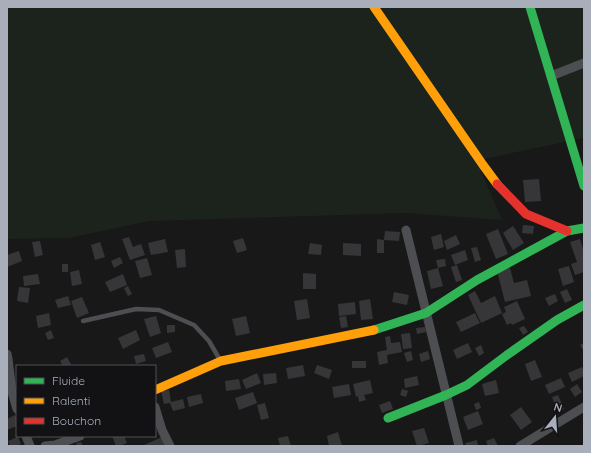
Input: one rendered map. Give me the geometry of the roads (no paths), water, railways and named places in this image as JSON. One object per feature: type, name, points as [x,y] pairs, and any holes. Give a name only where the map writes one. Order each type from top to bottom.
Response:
[{"type":"street","points":[[374,7],[498,186],[526,214],[567,232]]},
{"type":"street","points":[[530,7],[584,186]]},
{"type":"street","points":[[551,76],[584,63]]},
{"type":"street","points":[[156,390],[221,361],[372,330],[426,313],[477,280],[567,232],[584,228]]},
{"type":"street","points":[[406,230],[459,446]]},
{"type":"street","points":[[388,418],[446,395],[467,384],[557,320],[584,305]]},
{"type":"street","points":[[7,358],[12,392],[16,406]]},
{"type":"street","points":[[520,446],[584,407]]},
{"type":"street","points":[[156,410],[162,430],[170,446]]},
{"type":"street","points":[[45,446],[55,445],[77,437]]},
{"type":"lane","points":[[83,321],[136,310],[159,310],[194,325],[209,341],[221,361]]}]
